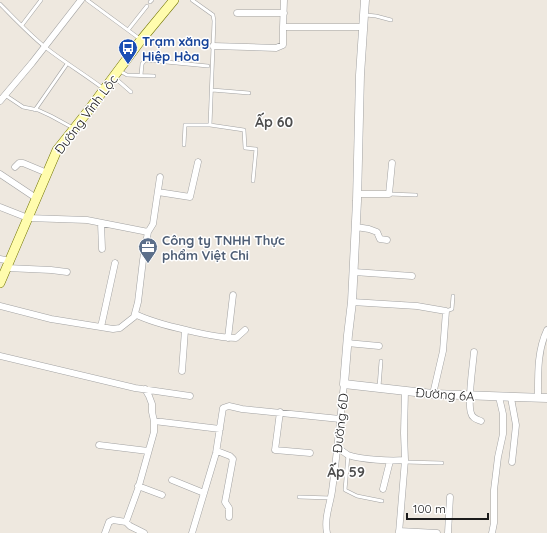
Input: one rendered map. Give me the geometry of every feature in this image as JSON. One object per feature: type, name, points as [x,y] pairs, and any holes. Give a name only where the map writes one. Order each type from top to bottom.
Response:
[{"type":"main road","name":"Đường Vĩnh Lộc","points":[[0,283],[56,150],[74,129],[141,40],[174,0]]},
{"type":"street","points":[[0,101],[2,93],[44,47],[81,0]]},
{"type":"street","points":[[213,46],[276,48],[283,45],[284,0]]},
{"type":"street","points":[[344,384],[354,272],[365,0]]},
{"type":"street","points":[[237,13],[284,13]]},
{"type":"street","points":[[283,27],[363,27]]},
{"type":"street","points":[[158,192],[190,197],[198,162]]},
{"type":"street","points":[[15,166],[18,163],[22,163],[47,173]]},
{"type":"street","points":[[358,194],[389,194],[392,163]]},
{"type":"street","points":[[0,174],[36,198]]},
{"type":"street","points":[[0,306],[51,319],[113,329],[120,328],[134,317],[138,302],[148,232],[152,224],[160,177]]},
{"type":"street","points":[[0,207],[28,218],[72,219],[148,232]]},
{"type":"street","points":[[101,223],[102,249]]},
{"type":"street","points":[[356,227],[377,232],[380,239],[387,240]]},
{"type":"street","points":[[0,259],[8,264],[67,272]]},
{"type":"street","points":[[101,327],[115,263]]},
{"type":"street","points":[[354,272],[412,276]]},
{"type":"street","points":[[228,338],[233,295]]},
{"type":"street","points":[[352,302],[417,306],[446,311],[443,352],[433,394]]},
{"type":"street","points":[[135,314],[163,325],[228,338],[236,338],[244,330]]},
{"type":"street","points":[[182,371],[185,330]]},
{"type":"street","points":[[538,398],[539,356],[542,339],[547,330]]},
{"type":"street","points":[[347,343],[379,346]]},
{"type":"street","points":[[474,352],[470,396],[471,414],[474,418],[480,420]]},
{"type":"street","points":[[0,356],[145,389],[190,396]]},
{"type":"street","name":"Đường 6A","points":[[344,384],[433,394],[511,398],[547,398]]},
{"type":"street","name":"Đường 6D","points":[[327,533],[325,526],[331,498],[338,448],[344,384]]},
{"type":"street","points":[[126,522],[154,432],[154,421],[150,396],[145,389]]},
{"type":"street","points":[[405,391],[405,461],[399,532],[437,533]]},
{"type":"street","points":[[492,533],[494,523],[494,490],[498,457],[503,434],[503,414],[499,397]]},
{"type":"street","points":[[511,398],[516,425],[512,462]]},
{"type":"street","points":[[192,533],[217,451],[223,408],[230,406],[340,419]]},
{"type":"street","points":[[280,412],[275,450],[310,453]]},
{"type":"street","points":[[154,421],[220,429]]},
{"type":"street","points":[[99,445],[148,451]]},
{"type":"street","points":[[338,448],[348,455],[390,461],[405,461]]},
{"type":"street","points":[[217,451],[232,457],[225,502],[229,508],[229,517]]},
{"type":"street","points":[[383,489],[390,461]]},
{"type":"street","points":[[172,480],[204,493]]},
{"type":"street","points":[[138,486],[162,495]]},
{"type":"street","points":[[448,533],[450,497]]},
{"type":"street","points":[[105,533],[109,522],[113,520],[126,522],[130,526],[144,533]]},
{"type":"lane","points":[[22,25],[42,0]]},
{"type":"lane","points":[[87,0],[141,40]]},
{"type":"lane","points":[[192,0],[212,15],[214,21],[210,125]]},
{"type":"lane","points":[[0,4],[44,47],[104,89]]},
{"type":"lane","points":[[128,30],[147,6]]},
{"type":"lane","points":[[364,14],[391,20]]},
{"type":"lane","points":[[141,75],[142,64],[145,60],[208,66]]},
{"type":"lane","points":[[35,110],[67,64]]},
{"type":"lane","points":[[116,74],[154,76]]},
{"type":"lane","points":[[116,74],[131,92]]},
{"type":"lane","points":[[212,90],[249,93]]},
{"type":"lane","points":[[2,93],[23,107],[50,116],[74,129]]},
{"type":"lane","points":[[184,144],[185,125],[210,125],[244,130],[244,148],[256,149],[253,181]]},
{"type":"lane","points":[[389,194],[416,195]]},
{"type":"lane","points":[[446,311],[452,309],[453,296]]},
{"type":"lane","points":[[379,388],[381,361]]},
{"type":"lane","points":[[348,455],[345,490],[357,496],[382,501]]},
{"type":"lane","points":[[405,461],[442,463]]},
{"type":"lane","points":[[299,497],[331,498]]},
{"type":"place","name":"Trạm xăng Hiệp Hòa","points":[[128,65]]},
{"type":"place","name":"Công ty TNHH Thực phẩm Việt Chi","points":[[148,264]]},
{"type":"district","name":"Ấp 60","points":[[274,122]]},
{"type":"district","name":"Ấp 59","points":[[346,472]]}]
